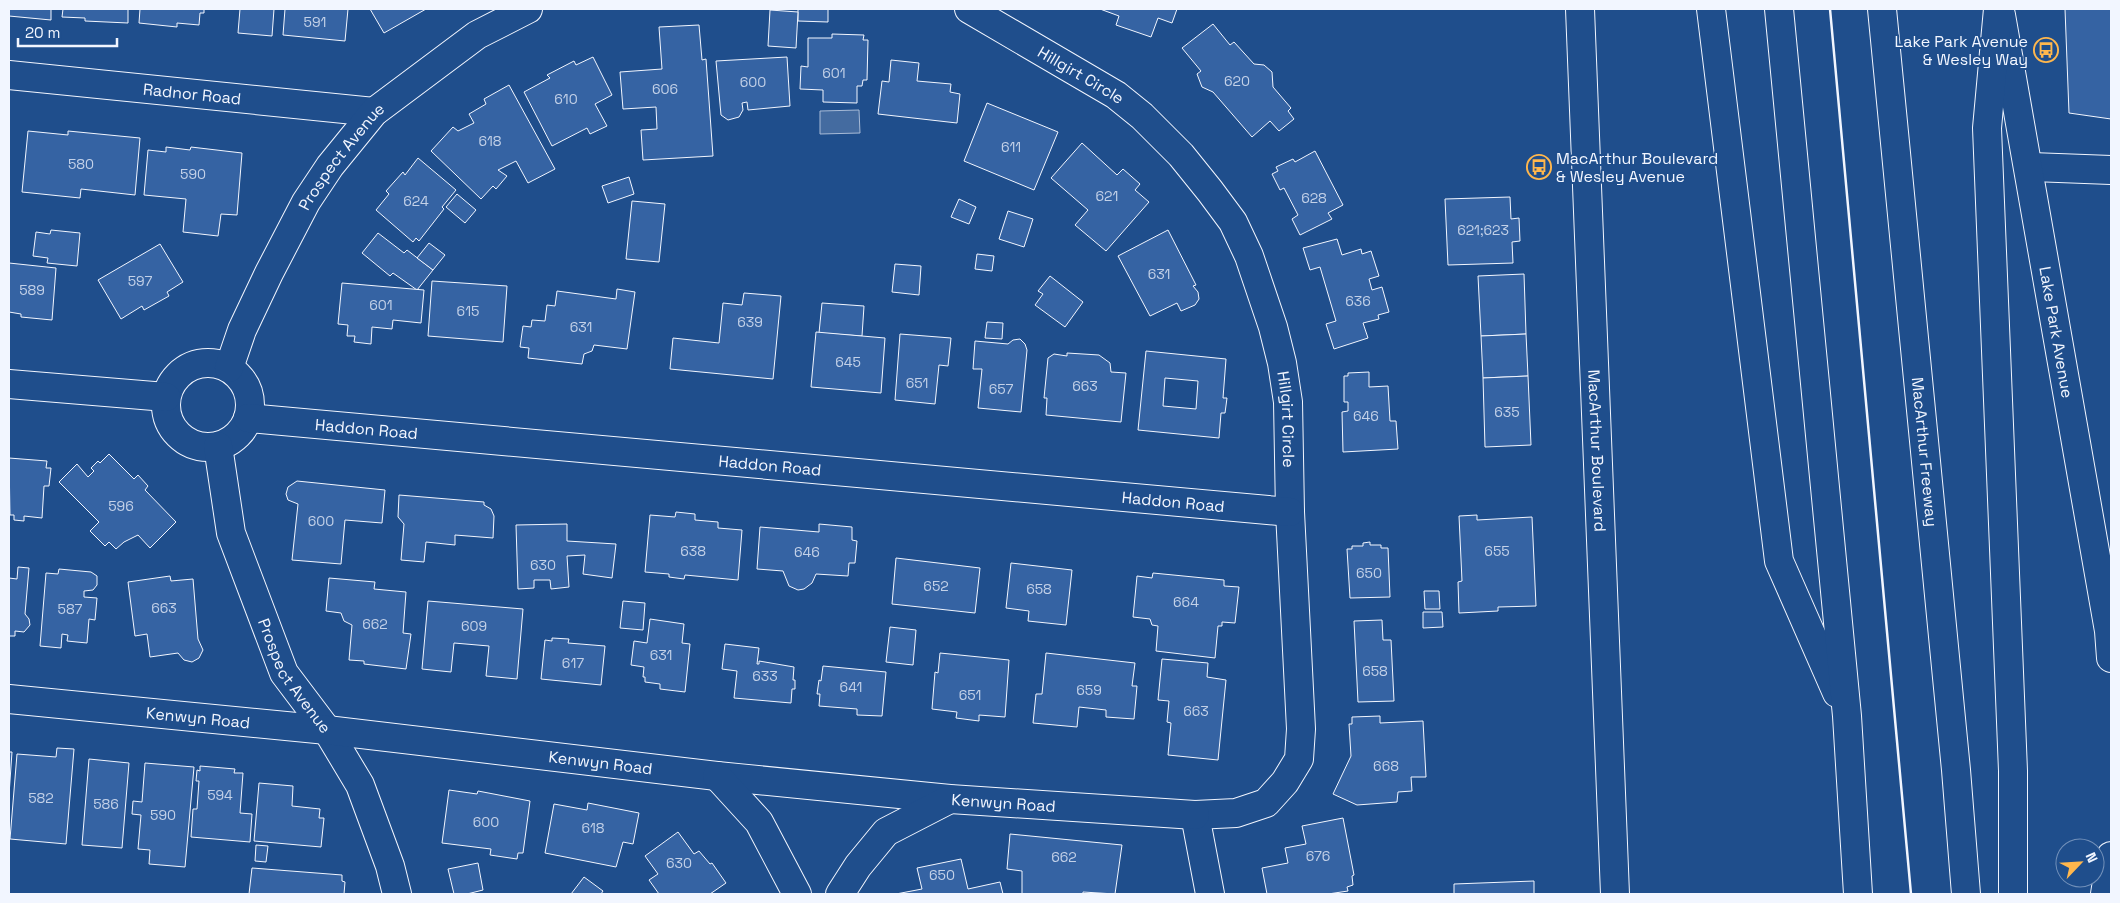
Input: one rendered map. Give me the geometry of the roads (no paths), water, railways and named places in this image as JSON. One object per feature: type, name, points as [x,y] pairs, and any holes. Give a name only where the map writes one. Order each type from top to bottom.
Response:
[{"type":"main road","name":"Prospect Avenue","points":[[229,368],[242,330],[306,202],[330,166],[374,112],[478,35],[528,9]]},
{"type":"main road","name":"Hillgirt Circle","points":[[969,9],[1116,95],[1142,116],[1181,155],[1233,222],[1249,256],[1273,327],[1282,363],[1288,402],[1290,512],[1301,729],[1299,759],[1285,782],[1266,803],[1236,813],[1194,815]]},
{"type":"main road","name":"MacArthur Boulevard","points":[[1580,9],[1615,894]]},
{"type":"main road","points":[[1711,9],[1779,561],[1847,716]]},
{"type":"main road","points":[[1779,9],[1847,716],[1858,894]]},
{"type":"main road","name":"MacArthur Freeway","points":[[1882,9],[1966,894]]},
{"type":"main road","points":[[1999,9],[1987,128],[2013,771],[2013,894]]},
{"type":"main road","name":"Lake Park Avenue","points":[[1999,9],[2029,167],[2109,632],[2111,658]]},
{"type":"main road","name":"Radnor Road","points":[[9,75],[374,112]]},
{"type":"main road","points":[[2029,167],[2111,170]]},
{"type":"main road","points":[[207,362],[229,368],[240,377],[247,390],[250,404],[248,418],[237,436],[228,443],[205,447],[194,445],[175,431],[169,421],[166,397],[170,386],[176,377],[190,367],[207,362]]},
{"type":"main road","points":[[9,384],[166,397]]},
{"type":"main road","name":"Haddon Road","points":[[248,418],[1290,512]]},
{"type":"main road","name":"Prospect Avenue","points":[[218,446],[231,533],[284,672],[327,730],[360,785],[390,866],[398,894]]},
{"type":"main road","name":"Kenwyn Road","points":[[9,699],[327,730],[716,776],[950,799],[1194,815]]},
{"type":"main road","points":[[716,776],[758,822],[797,894]]},
{"type":"main road","points":[[840,894],[858,866],[886,832],[950,799]]},
{"type":"main road","points":[[1194,815],[1210,894]]},
{"type":"main road","points":[[2105,894],[2111,856]]},
{"type":"water","points":[[859,110],[860,133],[820,134],[820,111]]},
{"type":"place","name":"Lake Park Avenue & Wesley Way","points":[[2046,50]]},
{"type":"place","name":"MacArthur Boulevard & Wesley Avenue","points":[[1539,167]]}]
